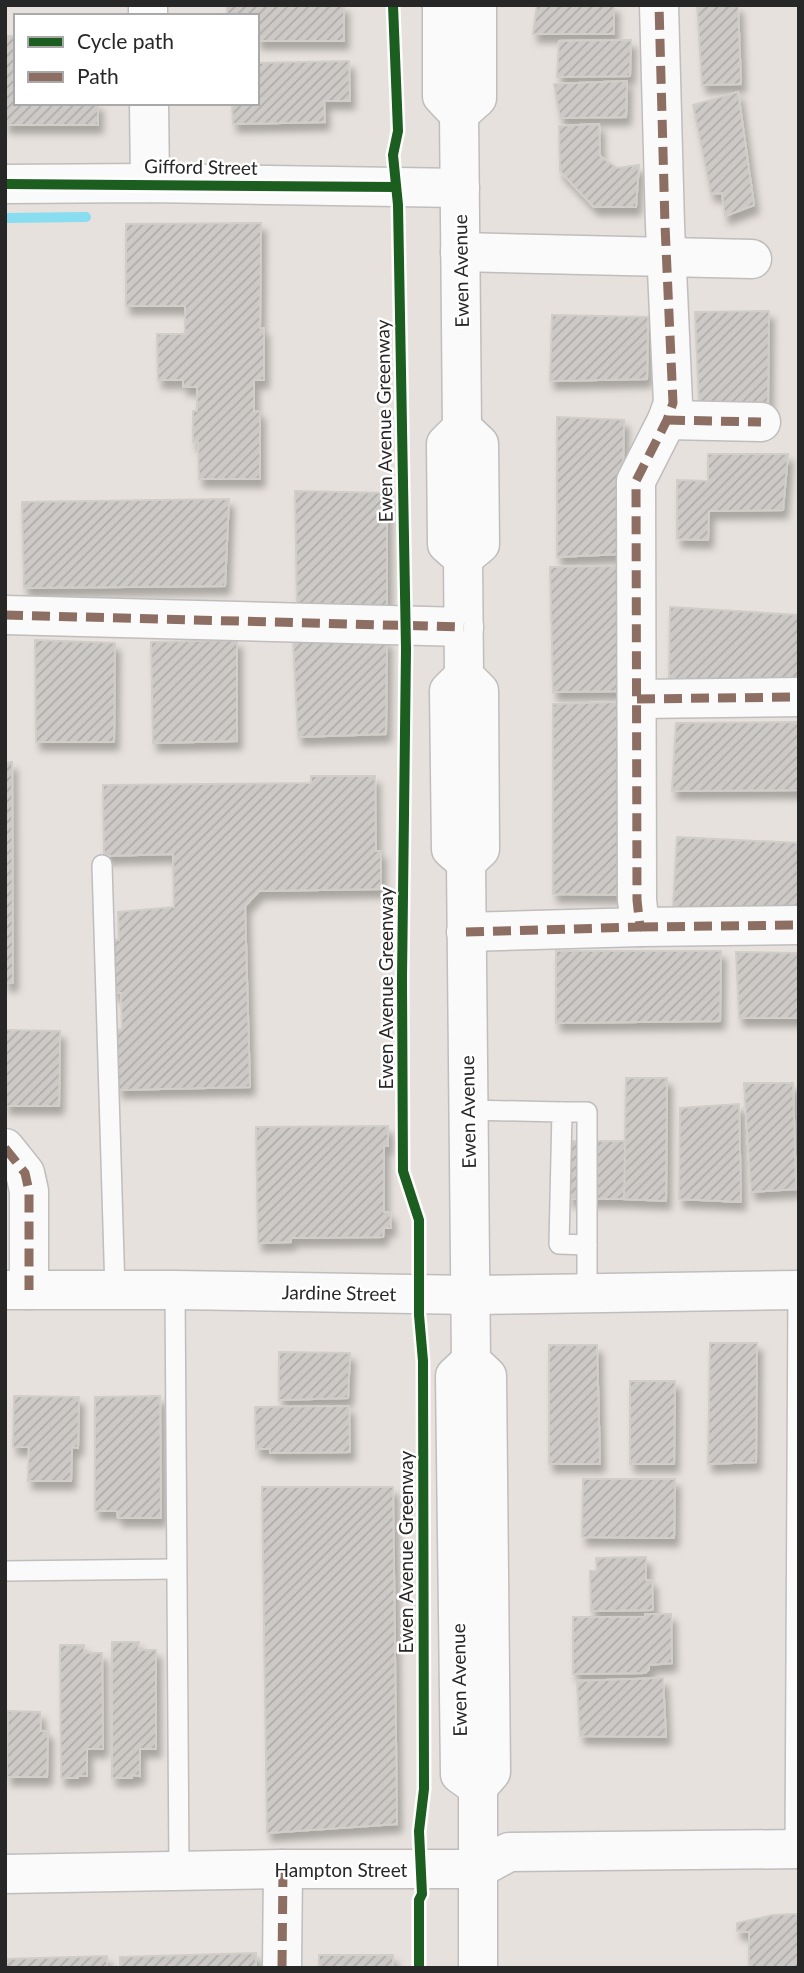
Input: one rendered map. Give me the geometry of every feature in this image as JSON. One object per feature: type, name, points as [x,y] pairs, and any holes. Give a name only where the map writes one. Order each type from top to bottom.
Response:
[{"type":"street","points":[[442,5],[442,96],[459,114],[477,98],[477,5]]},
{"type":"street","points":[[640,927],[637,900],[636,481],[673,403],[659,5]]},
{"type":"street","points":[[149,105],[150,183]]},
{"type":"street","name":"Ewen Avenue","points":[[459,114],[462,428],[446,444],[447,544],[463,558],[464,676],[449,691],[451,849],[466,863],[471,1361],[455,1376],[460,1774],[478,1787],[478,1968]]},
{"type":"street","name":"Gifford Street","points":[[5,184],[150,183],[460,188]]},
{"type":"street","points":[[460,253],[752,259]]},
{"type":"street","points":[[667,420],[761,422]]},
{"type":"street","points":[[5,615],[464,627]]},
{"type":"street","points":[[637,699],[799,697]]},
{"type":"street","points":[[466,932],[799,925]]},
{"type":"street","points":[[5,1148],[25,1173],[29,1191],[17,1290]]},
{"type":"street","name":"Jardine Street","points":[[17,1290],[470,1295],[799,1290]]},
{"type":"street","name":"Hampton Street","points":[[5,1874],[478,1869],[509,1852],[797,1849]]},
{"type":"street","points":[[282,1968],[283,1869]]},
{"type":"lane","points":[[102,865],[115,1291]]},
{"type":"lane","points":[[468,1110],[587,1112],[587,1293]]},
{"type":"lane","points":[[562,1112],[559,1244],[587,1245]]},
{"type":"lane","points":[[175,1290],[179,1871]]},
{"type":"lane","points":[[797,1849],[799,1290]]},
{"type":"lane","points":[[5,1572],[176,1570]]},
{"type":"building","points":[[227,5],[344,5],[344,41],[259,41],[259,14],[227,14]]},
{"type":"building","points":[[537,5],[614,5],[614,34],[533,34]]},
{"type":"building","points":[[697,5],[738,5],[741,84],[702,85]]},
{"type":"building","points":[[5,36],[14,36],[14,105],[98,105],[98,125],[5,125]]},
{"type":"building","points":[[631,40],[630,76],[557,77],[559,41]]},
{"type":"building","points":[[349,61],[350,101],[324,101],[325,122],[233,124],[232,105],[259,105],[259,63]]},
{"type":"building","points":[[627,81],[626,117],[560,118],[554,84]]},
{"type":"building","points":[[738,92],[754,205],[725,216],[722,193],[711,194],[693,105]]},
{"type":"building","points":[[599,124],[600,156],[617,168],[639,165],[636,207],[594,207],[560,171],[559,126]]},
{"type":"building","points":[[261,223],[260,328],[264,328],[264,380],[254,380],[254,411],[260,411],[260,479],[199,479],[198,442],[193,442],[193,411],[197,411],[197,387],[183,387],[183,380],[158,380],[157,334],[185,334],[185,306],[126,306],[126,224]]},
{"type":"building","points":[[769,311],[768,406],[699,404],[695,312]]},
{"type":"building","points":[[552,315],[648,317],[647,379],[550,381]]},
{"type":"building","points":[[557,417],[624,420],[621,554],[557,557]]},
{"type":"building","points":[[708,454],[788,454],[783,510],[709,511],[708,540],[677,539],[677,480],[708,481]]},
{"type":"building","points":[[295,491],[387,493],[387,608],[297,609]]},
{"type":"building","points":[[229,499],[225,586],[24,588],[22,502]]},
{"type":"building","points":[[625,566],[628,691],[553,692],[550,567]]},
{"type":"building","points":[[670,607],[799,615],[799,683],[669,679]]},
{"type":"building","points":[[293,639],[387,640],[386,734],[298,737]]},
{"type":"building","points":[[35,640],[115,643],[114,742],[36,742]]},
{"type":"building","points":[[237,640],[237,741],[153,743],[151,642]]},
{"type":"building","points":[[626,702],[625,895],[553,894],[553,704]]},
{"type":"building","points":[[799,722],[799,790],[672,791],[676,723]]},
{"type":"building","points":[[12,762],[13,983],[5,983],[5,763]]},
{"type":"building","points":[[311,776],[375,776],[376,851],[381,851],[381,889],[259,891],[245,906],[250,1087],[118,1090],[117,1030],[122,1029],[121,993],[114,993],[112,939],[119,940],[118,912],[174,907],[173,854],[104,856],[103,785],[311,783]]},
{"type":"building","points":[[677,837],[799,843],[799,910],[673,907]]},
{"type":"building","points":[[556,951],[721,951],[720,1021],[556,1023]]},
{"type":"building","points":[[736,952],[799,953],[799,1018],[739,1018]]},
{"type":"building","points":[[5,1030],[60,1031],[59,1106],[5,1106]]},
{"type":"building","points":[[626,1078],[667,1078],[666,1201],[624,1199]]},
{"type":"building","points":[[744,1083],[793,1083],[796,1189],[751,1192]]},
{"type":"building","points":[[739,1104],[741,1202],[679,1199],[680,1108]]},
{"type":"building","points":[[388,1126],[388,1146],[384,1146],[384,1212],[390,1212],[391,1228],[384,1228],[383,1237],[291,1238],[291,1242],[258,1243],[256,1127]]},
{"type":"building","points":[[569,1141],[625,1141],[624,1199],[569,1199]]},
{"type":"building","points":[[710,1343],[757,1343],[756,1462],[708,1464]]},
{"type":"building","points":[[549,1345],[597,1345],[600,1464],[549,1464]]},
{"type":"building","points":[[279,1352],[350,1353],[348,1398],[279,1400]]},
{"type":"building","points":[[630,1381],[675,1381],[674,1464],[630,1464]]},
{"type":"building","points":[[14,1396],[79,1397],[78,1448],[72,1447],[71,1481],[28,1481],[29,1447],[13,1447]]},
{"type":"building","points":[[160,1396],[161,1518],[118,1518],[117,1511],[95,1511],[95,1397]]},
{"type":"building","points":[[349,1406],[350,1452],[270,1453],[270,1449],[256,1449],[255,1407]]},
{"type":"building","points":[[583,1479],[675,1479],[674,1538],[582,1537]]},
{"type":"building","points":[[262,1487],[393,1487],[397,1824],[267,1833]]},
{"type":"building","points":[[646,1557],[646,1580],[652,1580],[653,1610],[591,1611],[590,1571],[597,1571],[596,1558]]},
{"type":"building","points":[[645,1614],[671,1614],[672,1663],[649,1665],[645,1673],[573,1674],[573,1617],[645,1617]]},
{"type":"building","points":[[112,1642],[139,1642],[138,1650],[156,1650],[156,1749],[140,1749],[140,1776],[132,1775],[132,1778],[112,1778]]},
{"type":"building","points":[[60,1645],[84,1645],[84,1653],[102,1653],[103,1749],[87,1749],[87,1776],[78,1778],[61,1778]]},
{"type":"building","points":[[663,1678],[666,1737],[580,1736],[577,1681]]},
{"type":"building","points":[[8,1711],[40,1712],[41,1731],[48,1731],[47,1777],[7,1777]]},
{"type":"building","points":[[799,1914],[799,1968],[749,1968],[749,1932],[737,1931],[737,1923],[773,1915]]},
{"type":"building","points":[[256,1953],[256,1968],[120,1968],[120,1957]]},
{"type":"building","points":[[319,1955],[393,1955],[393,1968],[319,1968]]},
{"type":"building","points":[[107,1956],[107,1968],[5,1968],[5,1959]]},
{"type":"waterway","points":[[5,218],[86,217]]},
{"type":"marked path","points":[[466,932],[640,927],[637,900],[636,481],[673,403],[659,5]]},
{"type":"marked path","points":[[667,420],[761,422]]},
{"type":"marked path","points":[[5,615],[464,627]]},
{"type":"marked path","points":[[637,699],[799,697]]},
{"type":"marked path","points":[[640,927],[799,925]]},
{"type":"marked path","points":[[5,1148],[25,1173],[29,1191],[29,1290]]},
{"type":"marked path","points":[[282,1968],[283,1869]]},
{"type":"cycle path","name":"Ewen Avenue Greenway","points":[[393,5],[398,131],[393,155],[398,205],[406,649],[402,979],[403,1171],[419,1220],[419,1315],[423,1361],[424,1789],[419,1831],[422,1894],[419,1900],[419,1968]]},
{"type":"cycle path","points":[[5,184],[396,187]]}]
